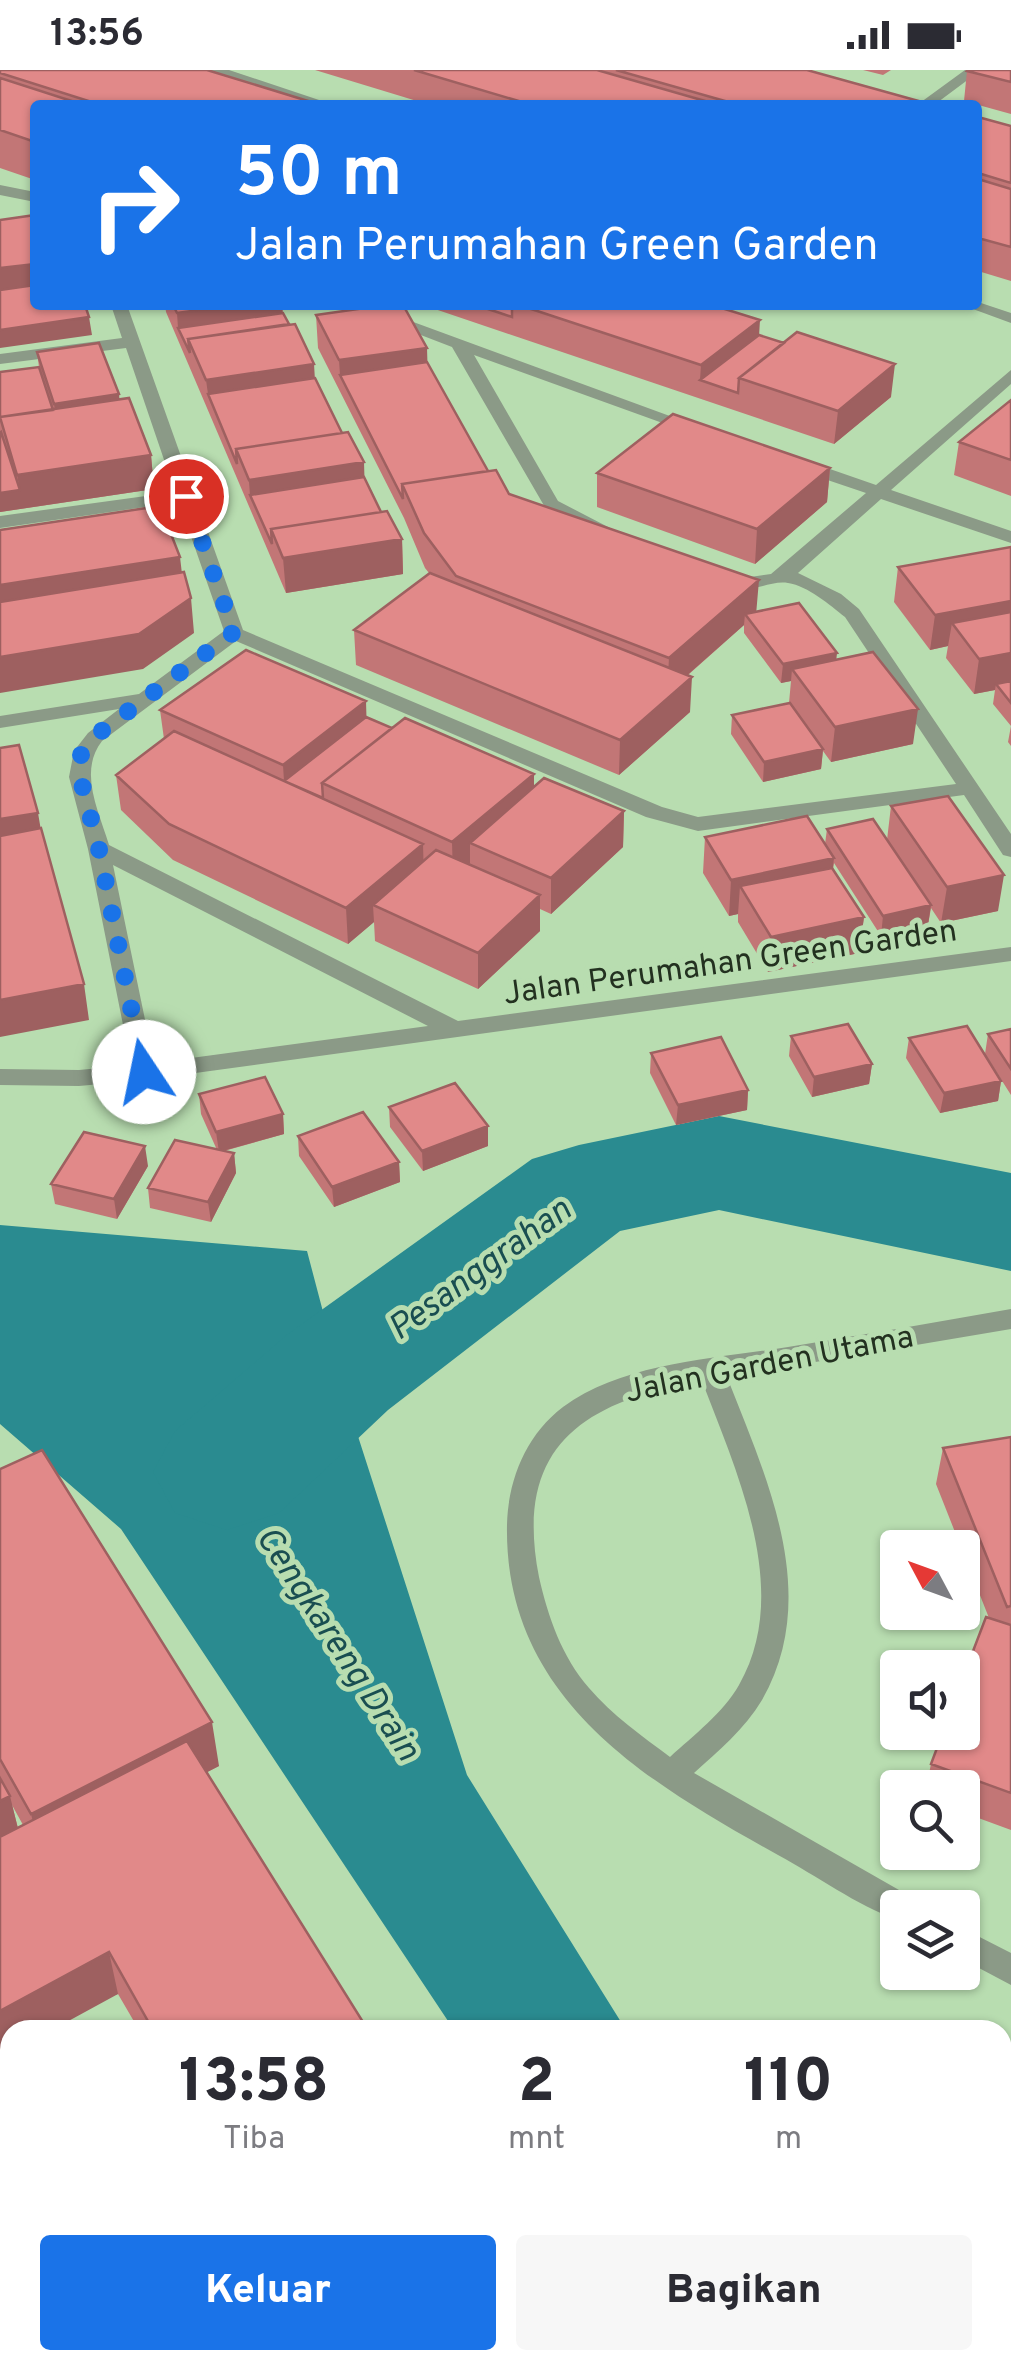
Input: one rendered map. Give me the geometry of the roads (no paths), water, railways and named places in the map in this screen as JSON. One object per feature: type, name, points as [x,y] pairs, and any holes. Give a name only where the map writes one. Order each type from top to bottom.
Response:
[{"type":"street","points":[[214,70],[311,100]]},
{"type":"street","points":[[931,100],[974,70]]},
{"type":"street","points":[[0,190],[30,197]]},
{"type":"street","points":[[982,309],[1011,318]]},
{"type":"street","points":[[121,310],[234,632],[654,812],[698,824],[970,788]]},
{"type":"street","points":[[365,310],[718,436]]},
{"type":"street","points":[[0,359],[131,342]]},
{"type":"street","points":[[460,344],[552,505],[622,537]]},
{"type":"street","points":[[707,569],[757,585],[773,582],[1011,375]]},
{"type":"street","points":[[772,454],[1011,537]]},
{"type":"street","points":[[0,522],[186,496]]},
{"type":"street","points":[[785,574],[834,598],[852,613],[1011,850]]},
{"type":"street","points":[[144,1072],[99,849],[80,777],[81,755],[95,736],[234,632]]},
{"type":"street","points":[[0,722],[144,700]]},
{"type":"street","points":[[99,849],[458,1032]]},
{"type":"street","name":"Jalan Perumahan Green Garden","points":[[0,1077],[79,1078],[144,1072],[1011,954]]},
{"type":"street","name":"Jalan Garden Utama","points":[[880,1895],[672,1775],[592,1713],[559,1670],[536,1616],[520,1557],[524,1477],[549,1435],[584,1406],[613,1392],[711,1370],[1011,1320]]},
{"type":"street","points":[[672,1775],[750,1695],[769,1654],[776,1601],[766,1520],[711,1370]]},
{"type":"street","points":[[980,1952],[1011,1970]]},
{"type":"water","name":"Cengkareng Drain","points":[[0,1225],[307,1251],[346,1399],[467,1775],[620,2020],[447,2020],[121,1529],[0,1424]]},
{"type":"waterway","name":"Pesanggrahan","points":[[227,1472],[338,1372],[579,1193],[719,1163],[1011,1222]]}]
